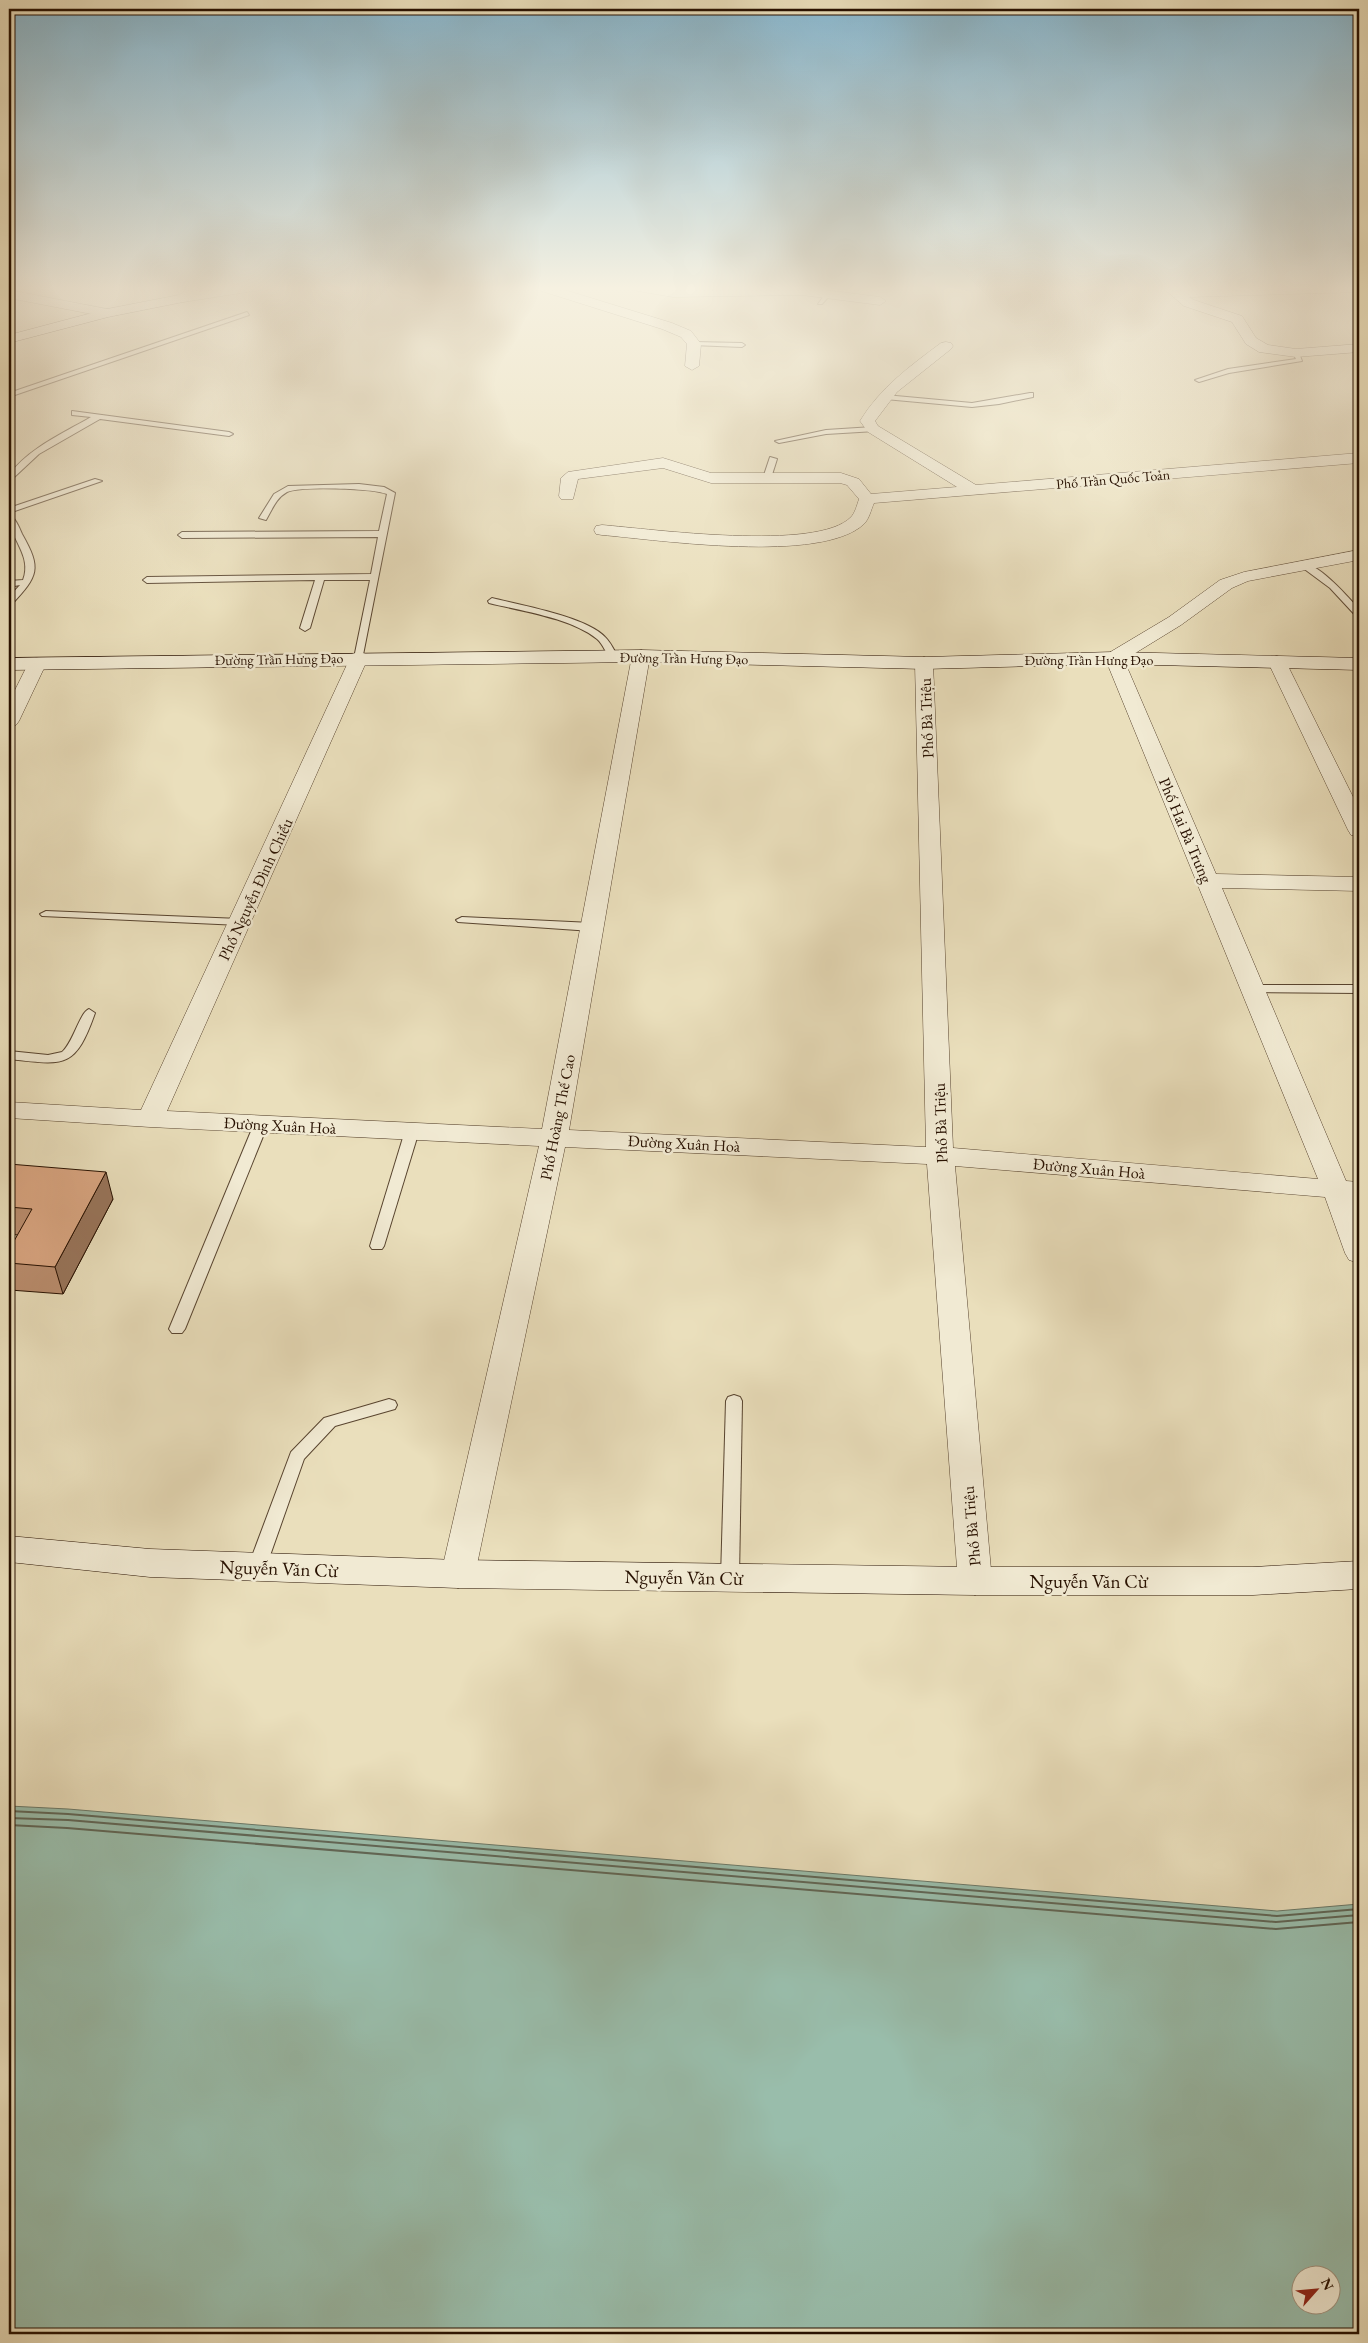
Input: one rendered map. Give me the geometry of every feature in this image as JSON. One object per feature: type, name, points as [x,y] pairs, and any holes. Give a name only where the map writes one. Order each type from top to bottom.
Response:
[{"type":"street","points":[[888,395],[872,410],[867,421],[873,429],[975,491]]},
{"type":"street","name":"Phố Trần Quốc Toản","points":[[867,499],[1359,458]]},
{"type":"street","points":[[567,496],[569,478],[574,475],[663,463],[677,465],[699,476],[711,478],[841,478],[853,482],[867,499],[858,520],[844,530],[793,541],[749,541],[602,530]]},
{"type":"street","points":[[1114,658],[1176,621],[1226,584],[1244,577],[1359,556]]},
{"type":"street","name":"Đường Trần Hưng Đạo","points":[[9,664],[359,658],[641,656],[924,663],[1114,658],[1359,664]]},
{"type":"street","name":"Phố Hoàng Thế Cao","points":[[458,1574],[554,1137],[641,656]]},
{"type":"street","name":"Phố Nguyễn Đình Chiểu","points":[[150,1119],[359,658]]},
{"type":"street","name":"Phố Hai Bà Trưng","points":[[1114,658],[1252,989],[1348,1190],[1359,1253]]},
{"type":"street","points":[[1277,662],[1359,830]]},
{"type":"street","name":"Phố Bà Triệu","points":[[924,663],[940,1156],[976,1581]]},
{"type":"street","points":[[9,721],[37,664]]},
{"type":"street","points":[[1208,881],[1359,884]]},
{"type":"street","name":"Đường Xuân Hoà","points":[[9,1110],[150,1119],[940,1156],[1348,1190]]},
{"type":"street","name":"Nguyễn Văn Cừ","points":[[9,1549],[150,1563],[458,1574],[976,1581],[1253,1581],[1359,1575]]},
{"type":"lane","points":[[885,398],[972,405],[999,402],[1028,395]]},
{"type":"lane","points":[[75,413],[229,434]]},
{"type":"lane","points":[[9,480],[27,459],[97,417]]},
{"type":"lane","points":[[779,441],[826,432],[873,429]]},
{"type":"lane","points":[[767,478],[773,459]]},
{"type":"lane","points":[[9,511],[98,481]]},
{"type":"lane","points":[[263,518],[276,495],[281,490],[291,488],[371,487],[386,489],[391,493],[359,658]]},
{"type":"lane","points":[[9,517],[30,560],[31,572],[27,582],[9,602]]},
{"type":"lane","points":[[182,535],[383,534]]},
{"type":"lane","points":[[1306,566],[1333,586],[1359,614]]},
{"type":"lane","points":[[147,580],[375,577]]},
{"type":"lane","points":[[306,628],[320,578]]},
{"type":"lane","points":[[9,584],[27,582]]},
{"type":"lane","points":[[492,601],[568,623],[590,632],[601,638],[613,656]]},
{"type":"lane","points":[[46,914],[240,922]]},
{"type":"lane","points":[[462,920],[592,927]]},
{"type":"lane","points":[[1252,989],[1359,990]]},
{"type":"lane","points":[[9,1055],[55,1059],[68,1055],[79,1039],[89,1013]]},
{"type":"lane","points":[[177,1329],[261,1124]]},
{"type":"lane","points":[[377,1246],[412,1131]]},
{"type":"lane","points":[[730,1578],[734,1401]]},
{"type":"lane","points":[[257,1567],[298,1456],[330,1422],[389,1405]]},
{"type":"water","points":[[9,1806],[68,1809],[1277,1911],[1359,1904],[1359,2334],[9,2334]]},
{"type":"building","points":[[9,1164],[106,1172],[55,1267],[9,1263],[9,1250],[32,1209],[9,1207]]}]
